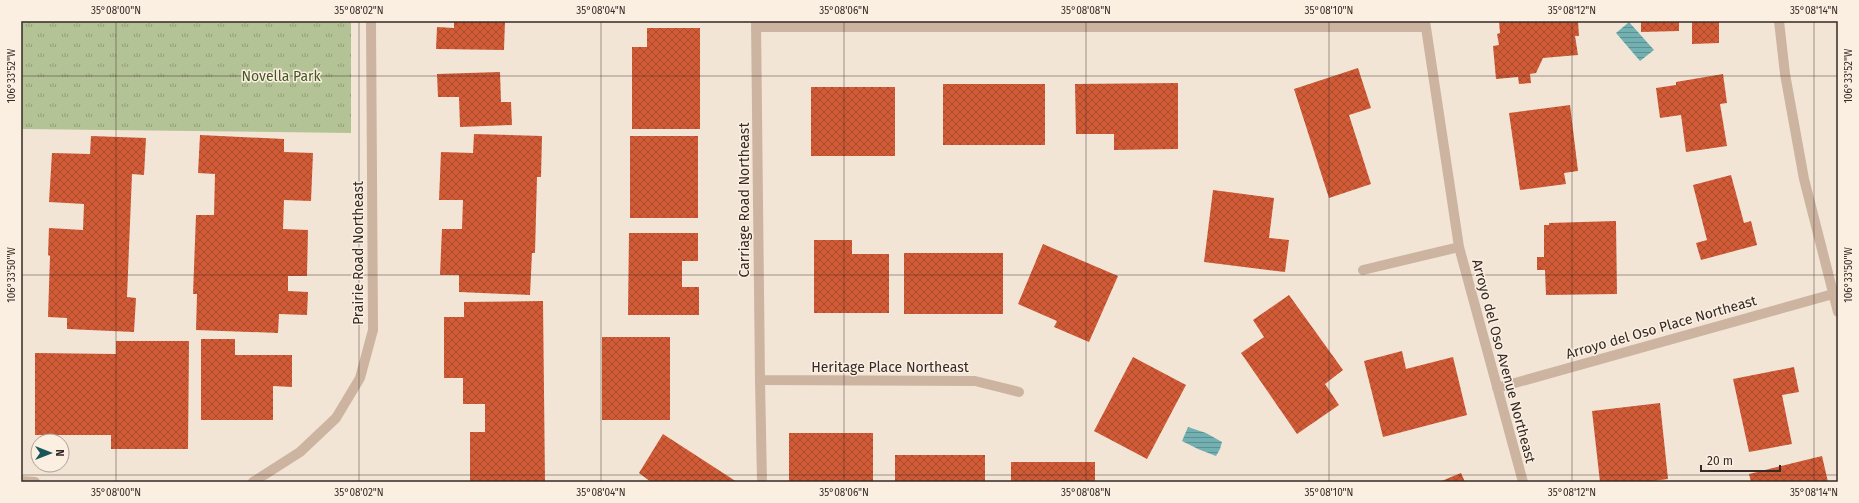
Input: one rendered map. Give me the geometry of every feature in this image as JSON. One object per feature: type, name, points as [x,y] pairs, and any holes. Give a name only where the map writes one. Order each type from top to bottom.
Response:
[{"type":"street","name":"Prairie Road Northeast","points":[[253,482],[300,452],[336,418],[360,378],[373,330],[371,21]]},
{"type":"street","points":[[1779,21],[1785,74],[1804,179],[1838,312]]},
{"type":"street","points":[[756,24],[1425,24]]},
{"type":"street","name":"Carriage Road Northeast","points":[[756,24],[762,482]]},
{"type":"street","name":"Arroyo del Oso Avenue Northeast","points":[[1425,24],[1459,247],[1523,482]]},
{"type":"street","name":"Arroyo del Oso Avenue Northeast","points":[[1363,270],[1459,247]]},
{"type":"street","name":"Arroyo del Oso Place Northeast","points":[[1497,388],[1833,294]]},
{"type":"street","name":"Heritage Place Northeast","points":[[760,380],[975,381],[1018,392]]},
{"type":"street","points":[[21,481],[35,482]]},
{"type":"green space","name":"Novella Park","points":[[21,21],[351,21],[351,133],[21,129]]},
{"type":"water","points":[[1629,22],[1654,50],[1640,61],[1616,33]]},
{"type":"water","points":[[1188,427],[1206,433],[1222,442],[1216,456],[1182,441]]},
{"type":"building","points":[[454,21],[505,21],[504,50],[436,49],[437,27],[454,28]]},
{"type":"building","points":[[1499,21],[1578,21],[1579,36],[1575,36],[1578,55],[1543,58],[1536,73],[1530,74],[1531,83],[1519,84],[1518,77],[1496,79],[1493,46],[1499,45],[1497,34],[1500,33]]},
{"type":"building","points":[[1641,21],[1679,21],[1679,31],[1641,32]]},
{"type":"building","points":[[1692,21],[1719,21],[1719,43],[1692,44]]},
{"type":"building","points":[[647,28],[700,28],[700,129],[632,129],[632,47],[647,47]]},
{"type":"building","points":[[1358,68],[1371,108],[1349,115],[1371,184],[1329,198],[1294,89]]},
{"type":"building","points":[[500,72],[501,102],[511,102],[512,125],[460,127],[459,97],[438,97],[437,74]]},
{"type":"building","points":[[1723,74],[1727,103],[1720,104],[1727,146],[1686,152],[1681,115],[1660,118],[1656,88],[1676,85],[1676,82]]},
{"type":"building","points":[[1178,83],[1178,149],[1114,150],[1114,134],[1076,134],[1075,84]]},
{"type":"building","points":[[943,84],[1045,84],[1045,145],[943,145]]},
{"type":"building","points":[[811,87],[895,87],[895,156],[811,156]]},
{"type":"building","points":[[1570,105],[1578,171],[1564,173],[1566,184],[1520,190],[1509,113]]},
{"type":"building","points":[[474,134],[542,136],[541,177],[537,177],[535,253],[532,253],[530,295],[459,292],[459,275],[440,275],[442,229],[462,229],[463,200],[439,200],[441,152],[473,153]]},
{"type":"building","points":[[200,135],[284,139],[284,152],[313,153],[311,201],[284,200],[283,229],[308,230],[307,276],[288,276],[288,291],[308,292],[307,315],[279,314],[278,333],[196,330],[197,294],[193,294],[196,215],[214,215],[215,174],[198,173]]},
{"type":"building","points":[[91,136],[146,138],[144,175],[132,174],[127,297],[136,298],[134,332],[67,329],[67,318],[48,317],[50,256],[48,255],[49,228],[83,230],[84,204],[49,202],[52,153],[90,154]]},
{"type":"building","points":[[630,136],[698,136],[698,218],[630,218]]},
{"type":"building","points":[[1731,175],[1744,223],[1751,221],[1757,245],[1701,260],[1696,243],[1707,240],[1693,185]]},
{"type":"building","points":[[1213,190],[1274,198],[1269,238],[1289,240],[1285,272],[1204,262]]},
{"type":"building","points":[[1616,221],[1617,294],[1546,295],[1545,270],[1537,270],[1537,257],[1544,257],[1544,225],[1549,225],[1549,223]]},
{"type":"building","points":[[629,233],[698,233],[698,261],[682,261],[682,287],[699,287],[699,315],[628,315]]},
{"type":"building","points":[[814,240],[852,240],[852,254],[889,254],[889,313],[814,313]]},
{"type":"building","points":[[1043,244],[1118,276],[1089,342],[1054,327],[1057,321],[1018,304]]},
{"type":"building","points":[[904,253],[1003,253],[1003,314],[904,314]]},
{"type":"building","points":[[1289,295],[1343,370],[1325,384],[1339,405],[1297,434],[1241,353],[1264,337],[1253,320]]},
{"type":"building","points":[[543,301],[545,482],[470,481],[470,432],[485,432],[485,404],[463,404],[463,378],[444,378],[444,317],[464,317],[464,302]]},
{"type":"building","points":[[602,337],[670,337],[670,420],[602,420]]},
{"type":"building","points":[[201,339],[235,339],[235,355],[292,355],[292,387],[273,386],[273,420],[201,420]]},
{"type":"building","points":[[116,341],[189,341],[188,449],[111,449],[111,435],[35,433],[35,353],[116,354]]},
{"type":"building","points":[[1402,351],[1406,369],[1453,357],[1467,415],[1383,437],[1364,361]]},
{"type":"building","points":[[1133,357],[1186,385],[1147,459],[1094,431]]},
{"type":"building","points":[[1794,367],[1799,392],[1782,395],[1792,444],[1749,452],[1733,379]]},
{"type":"building","points":[[1660,403],[1668,479],[1645,482],[1600,482],[1592,411]]},
{"type":"building","points":[[789,433],[873,433],[873,482],[789,482]]},
{"type":"building","points":[[663,434],[737,482],[651,482],[639,473]]},
{"type":"building","points":[[895,455],[985,455],[985,482],[895,482]]},
{"type":"building","points":[[1822,456],[1828,482],[1751,482],[1749,474]]},
{"type":"building","points":[[1011,462],[1095,462],[1095,482],[1011,482]]},
{"type":"building","points":[[1461,473],[1465,482],[1439,482]]}]
